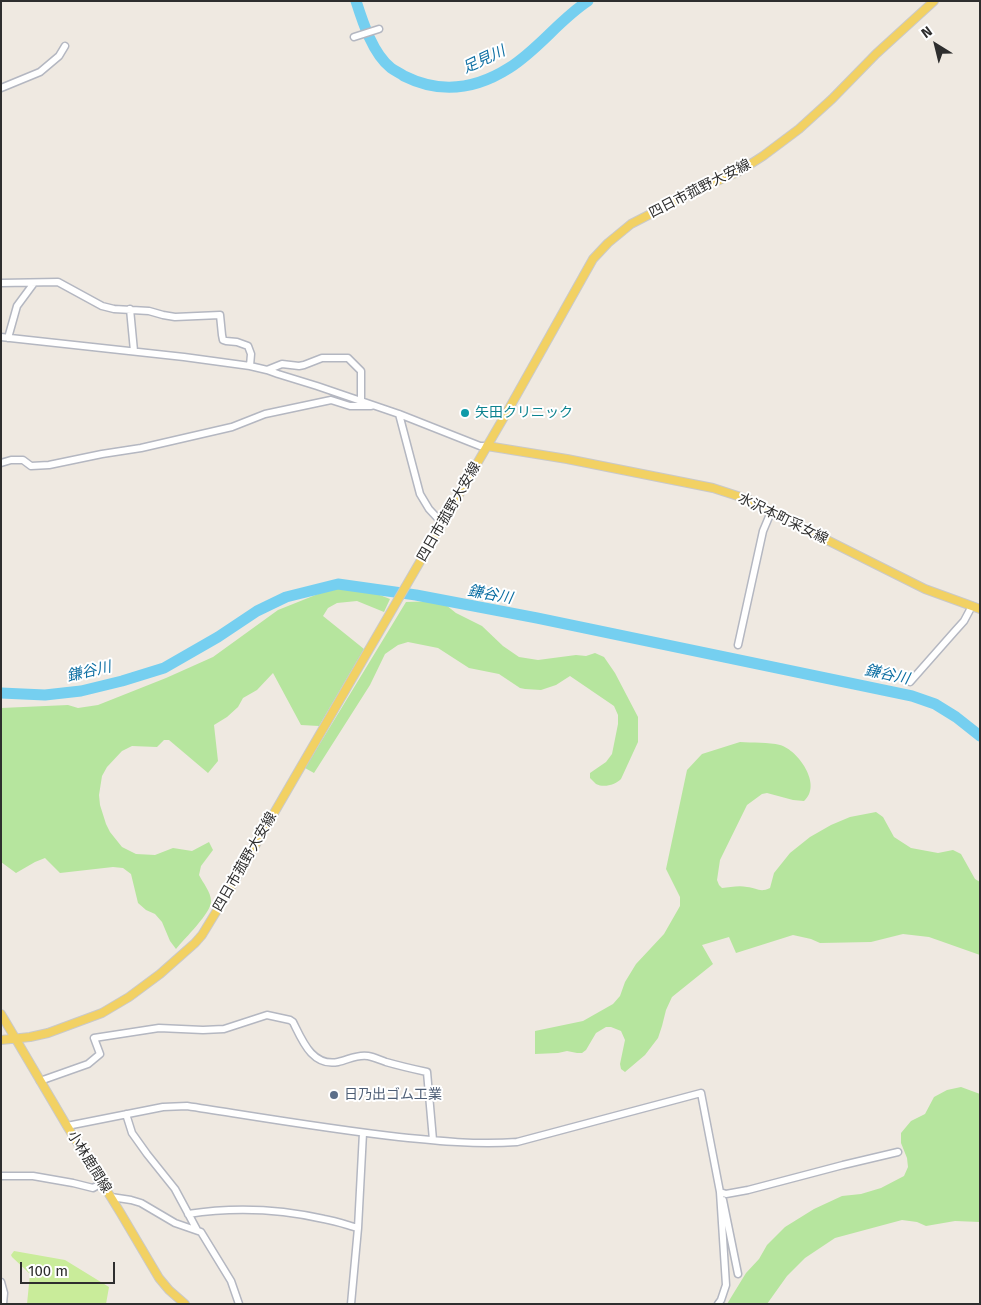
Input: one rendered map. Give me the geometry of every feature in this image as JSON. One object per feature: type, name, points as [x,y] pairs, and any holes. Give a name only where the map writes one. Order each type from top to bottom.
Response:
[{"type":"main road","name":"四日市菰野大安線","points":[[1,1040],[48,1033],[102,1013],[145,986],[176,961],[202,934],[487,446],[593,259],[608,243],[631,224],[701,188],[738,172],[799,130],[876,54],[934,1]]},
{"type":"main road","name":"水沢本町采女線","points":[[487,446],[614,468],[713,488],[750,500],[925,589],[976,608]]},
{"type":"main road","name":"小林鹿間線","points":[[1,1014],[66,1126],[159,1278],[185,1304]]},
{"type":"street","points":[[356,36],[377,29]]},
{"type":"street","points":[[1,88],[40,72],[59,56],[65,46]]},
{"type":"street","points":[[1,283],[58,282],[102,306],[114,309],[149,311],[175,316],[220,314],[223,340],[248,346],[251,354],[250,366]]},
{"type":"street","points":[[34,283],[17,306],[4,337],[250,366],[362,401],[473,444],[487,446]]},
{"type":"street","points":[[130,309],[134,351]]},
{"type":"street","points":[[267,370],[282,364],[304,365],[322,358],[348,358],[362,371],[362,401]]},
{"type":"street","points":[[1,463],[11,460],[23,460],[31,466],[50,466],[102,454],[142,448],[232,427],[265,414],[332,400],[350,406],[376,406]]},
{"type":"street","points":[[399,414],[420,494],[429,509],[442,523]]},
{"type":"street","points":[[738,645],[763,531],[771,512]]},
{"type":"street","points":[[910,682],[976,608]]},
{"type":"street","points":[[40,1081],[88,1064],[100,1054],[94,1038],[160,1028],[224,1029],[267,1015],[293,1022],[305,1045],[316,1058],[322,1061],[338,1062],[365,1056],[428,1072],[433,1140]]},
{"type":"street","points":[[66,1126],[163,1107],[187,1106],[363,1133],[486,1144],[517,1142],[701,1094],[720,1192],[726,1285],[718,1304]]},
{"type":"street","points":[[126,1114],[132,1133],[175,1189],[197,1230]]},
{"type":"street","points":[[351,1304],[358,1228],[363,1133]]},
{"type":"street","points":[[720,1192],[726,1194],[748,1190],[898,1152]]},
{"type":"street","points":[[1,1176],[33,1176],[93,1188],[102,1183]]},
{"type":"street","points":[[720,1192],[725,1204],[738,1274]]},
{"type":"street","points":[[111,1197],[141,1203],[175,1223],[201,1232],[231,1281],[240,1304]]},
{"type":"street","points":[[188,1214],[244,1209],[282,1212],[324,1219],[358,1228]]},
{"type":"street","points":[[1,1282],[4,1292],[3,1304]]},
{"type":"green space","points":[[333,588],[367,590],[390,599],[384,612],[357,601],[337,603],[328,608],[323,616],[364,649],[319,726],[301,725],[273,673],[257,690],[243,698],[238,707],[227,717],[214,725],[218,761],[208,773],[169,740],[164,740],[157,747],[132,746],[122,751],[107,767],[102,776],[99,795],[100,805],[110,832],[122,847],[136,854],[155,855],[173,848],[192,851],[209,842],[213,850],[201,866],[199,875],[210,894],[210,906],[176,949],[170,941],[162,922],[155,914],[146,910],[138,903],[131,874],[123,868],[113,867],[60,873],[45,858],[16,873],[1,862],[1,708],[68,705],[78,708],[98,705],[213,657],[278,610]]},
{"type":"green space","points":[[441,601],[456,613],[482,626],[503,646],[519,657],[538,660],[576,655],[586,656],[595,653],[604,657],[615,673],[638,717],[638,742],[619,781],[602,786],[596,784],[590,778],[590,773],[606,762],[612,754],[618,724],[618,715],[614,706],[570,676],[556,685],[541,690],[520,688],[499,674],[469,668],[438,648],[408,642],[398,645],[385,654],[370,685],[314,773],[305,768],[406,602]]},
{"type":"green space","points":[[740,742],[771,743],[787,748],[801,761],[810,778],[811,786],[809,794],[804,801],[767,793],[762,794],[747,805],[720,860],[717,880],[722,888],[741,886],[761,890],[770,888],[774,873],[790,853],[810,837],[850,817],[876,812],[883,817],[894,837],[911,848],[938,853],[953,850],[961,854],[975,879],[980,882],[980,955],[929,937],[903,934],[871,942],[820,943],[793,935],[736,953],[729,937],[702,945],[713,964],[672,997],[658,1038],[645,1055],[625,1072],[621,1069],[620,1064],[625,1040],[621,1031],[611,1027],[606,1027],[596,1033],[586,1050],[582,1053],[567,1051],[535,1054],[535,1031],[583,1021],[613,1004],[620,996],[625,982],[636,964],[664,934],[680,906],[680,897],[666,869],[687,770],[702,754]]},
{"type":"green space","points":[[961,1087],[980,1094],[980,1222],[955,1221],[926,1226],[917,1222],[902,1220],[835,1238],[805,1258],[787,1276],[767,1304],[727,1304],[746,1273],[759,1259],[767,1245],[785,1227],[814,1209],[842,1196],[861,1194],[881,1188],[904,1176],[908,1167],[907,1158],[901,1143],[901,1133],[911,1121],[925,1114],[934,1097],[947,1090]]},
{"type":"green space","points":[[14,1251],[65,1260],[109,1287],[106,1304],[27,1304],[30,1274],[12,1257],[11,1255]]},
{"type":"waterway","name":"足見川","points":[[356,1],[369,38],[379,55],[391,68],[417,82],[444,87],[471,85],[484,81],[509,68],[530,53],[588,1]]},
{"type":"waterway","name":"鎌谷川","points":[[1,693],[45,695],[81,691],[164,668],[218,637],[257,611],[286,597],[338,584],[416,595],[537,618],[912,696],[935,704],[956,717],[980,736]]},
{"type":"place","name":"矢田クリニック","points":[[465,413]]},
{"type":"place","name":"日乃出ゴム工業","points":[[334,1095]]}]
